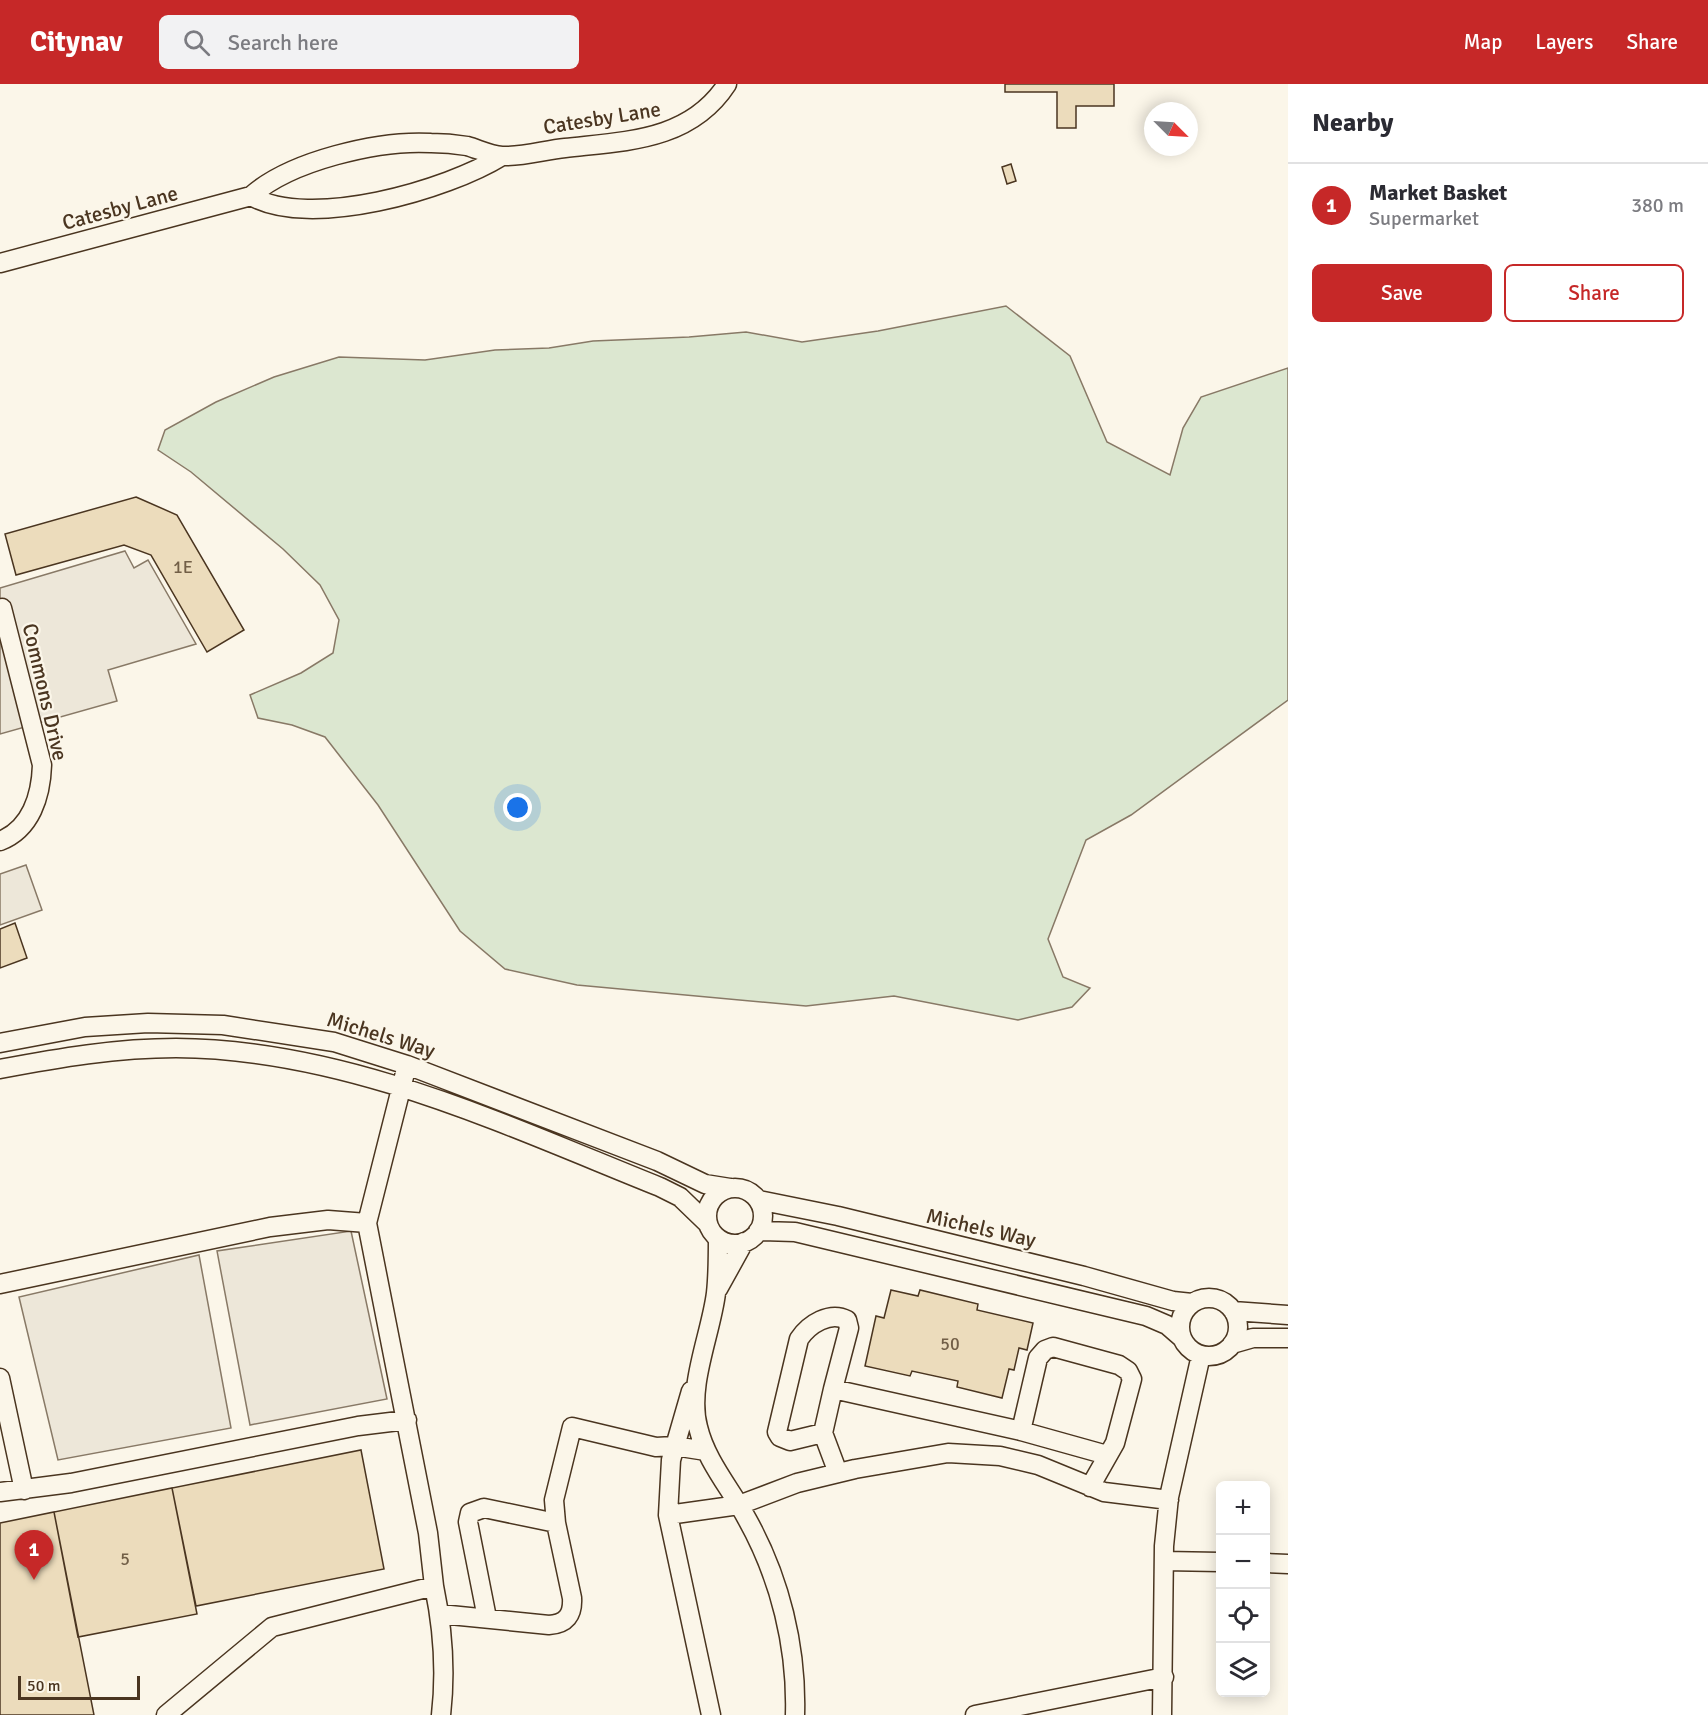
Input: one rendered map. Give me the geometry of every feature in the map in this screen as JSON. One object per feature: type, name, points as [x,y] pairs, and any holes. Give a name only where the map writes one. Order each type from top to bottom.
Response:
[{"type":"street","name":"Catesby Lane","points":[[0,263],[251,196],[263,185],[280,177],[314,163],[357,151],[428,142],[465,146],[502,156],[655,136],[686,124],[700,115],[727,84]]},
{"type":"street","name":"Catesby Lane","points":[[251,196],[265,204],[305,207],[388,201],[450,181],[480,169],[502,156]]},
{"type":"street","name":"Commons Drive","points":[[0,841],[20,829],[30,816],[41,783],[42,765],[2,608]]},
{"type":"street","name":"Michels Way","points":[[0,1043],[111,1024],[223,1025],[334,1042],[406,1065],[657,1161],[705,1184],[730,1188]]},
{"type":"street","points":[[0,1069],[106,1052],[175,1048],[210,1050],[320,1065],[399,1088],[660,1187],[680,1197],[713,1231],[735,1244],[751,1237],[795,1232],[1146,1316],[1167,1325],[1182,1338],[1187,1346],[1201,1355],[1219,1355],[1232,1344],[1253,1338],[1288,1338]]},
{"type":"street","points":[[406,1065],[367,1223],[428,1533],[443,1652],[441,1715]]},
{"type":"street","points":[[711,1715],[668,1515],[674,1446],[701,1361],[716,1293],[713,1231],[706,1215],[713,1197],[730,1188],[746,1190],[758,1200],[763,1215],[716,1293]]},
{"type":"street","name":"Michels Way","points":[[758,1200],[838,1216],[1192,1304]]},
{"type":"street","points":[[0,1284],[270,1227],[328,1220],[367,1223]]},
{"type":"street","points":[[1182,1338],[1181,1321],[1192,1304],[1206,1299],[1216,1299],[1233,1311],[1288,1315]]},
{"type":"street","points":[[1232,1344],[1238,1327],[1233,1311]]},
{"type":"street","points":[[823,1433],[790,1441],[780,1437],[777,1432],[799,1339],[803,1332],[827,1317],[839,1316],[847,1320],[849,1328],[823,1433],[838,1473]]},
{"type":"street","points":[[1021,1431],[1038,1358],[1045,1350],[1053,1347],[1119,1365],[1128,1371],[1132,1379],[1115,1443],[1090,1487]]},
{"type":"street","points":[[1162,1715],[1164,1561],[1169,1500],[1201,1355]]},
{"type":"street","points":[[701,1361],[696,1408],[697,1425],[706,1451],[739,1505],[772,1574],[783,1607],[791,1649],[795,1715]]},
{"type":"street","points":[[0,1378],[24,1490]]},
{"type":"street","points":[[833,1389],[1021,1431],[1107,1455]]},
{"type":"street","points":[[0,1492],[71,1483],[358,1426],[406,1420]]},
{"type":"street","points":[[440,1614],[549,1625],[560,1625],[568,1619],[573,1608],[572,1598],[556,1523],[554,1500],[572,1428],[656,1447],[674,1446],[706,1451]]},
{"type":"street","points":[[668,1515],[739,1505],[797,1483],[838,1473],[948,1453],[1000,1456],[1038,1465],[1104,1492],[1169,1500]]},
{"type":"street","points":[[487,1618],[468,1522],[470,1513],[484,1508],[556,1523]]},
{"type":"street","points":[[1164,1561],[1216,1562]]},
{"type":"street","points":[[1270,1563],[1288,1564]]},
{"type":"street","points":[[166,1715],[272,1627],[434,1586]]},
{"type":"street","points":[[975,1715],[1164,1677]]},
{"type":"green space","points":[[1006,306],[1070,356],[1107,442],[1170,475],[1183,428],[1201,397],[1288,368],[1288,700],[1131,815],[1086,840],[1048,939],[1063,977],[1090,988],[1072,1007],[1018,1020],[894,996],[806,1006],[577,985],[505,969],[460,931],[378,805],[325,737],[292,725],[258,718],[250,695],[301,673],[333,653],[339,620],[320,585],[283,549],[191,472],[158,450],[165,430],[216,402],[274,377],[339,357],[425,360],[495,350],[549,348],[593,341],[746,332],[802,342],[878,331]]},
{"type":"shaded area","points":[[125,551],[134,568],[148,560],[196,644],[108,670],[117,701],[0,734],[0,588]]},
{"type":"shaded area","points":[[26,865],[42,910],[0,925],[0,874]]},
{"type":"shaded area","points":[[351,1231],[387,1399],[250,1425],[217,1251]]},
{"type":"shaded area","points":[[199,1255],[231,1428],[58,1460],[19,1297]]},
{"type":"building","points":[[1005,84],[1114,84],[1114,106],[1076,106],[1076,128],[1057,128],[1057,92],[1005,92]]},
{"type":"building","points":[[1011,164],[1016,181],[1007,184],[1002,167]]},
{"type":"building","points":[[136,497],[177,515],[244,630],[207,652],[151,555],[124,545],[16,575],[5,534]]},
{"type":"building","points":[[15,923],[27,958],[0,968],[0,929]]},
{"type":"building","points":[[891,1290],[918,1296],[920,1290],[978,1304],[977,1310],[1033,1323],[1027,1350],[1019,1348],[1014,1370],[1009,1369],[1002,1398],[957,1387],[958,1381],[912,1371],[910,1376],[865,1366],[876,1316],[884,1318]]},
{"type":"building","points":[[361,1450],[384,1569],[196,1606],[172,1488]]},
{"type":"building","points":[[172,1488],[197,1614],[78,1637],[54,1512]]},
{"type":"building","points":[[54,1512],[94,1715],[0,1715],[0,1523]]},
{"type":"place","name":"Market Basket","points":[[34,1580]]}]
